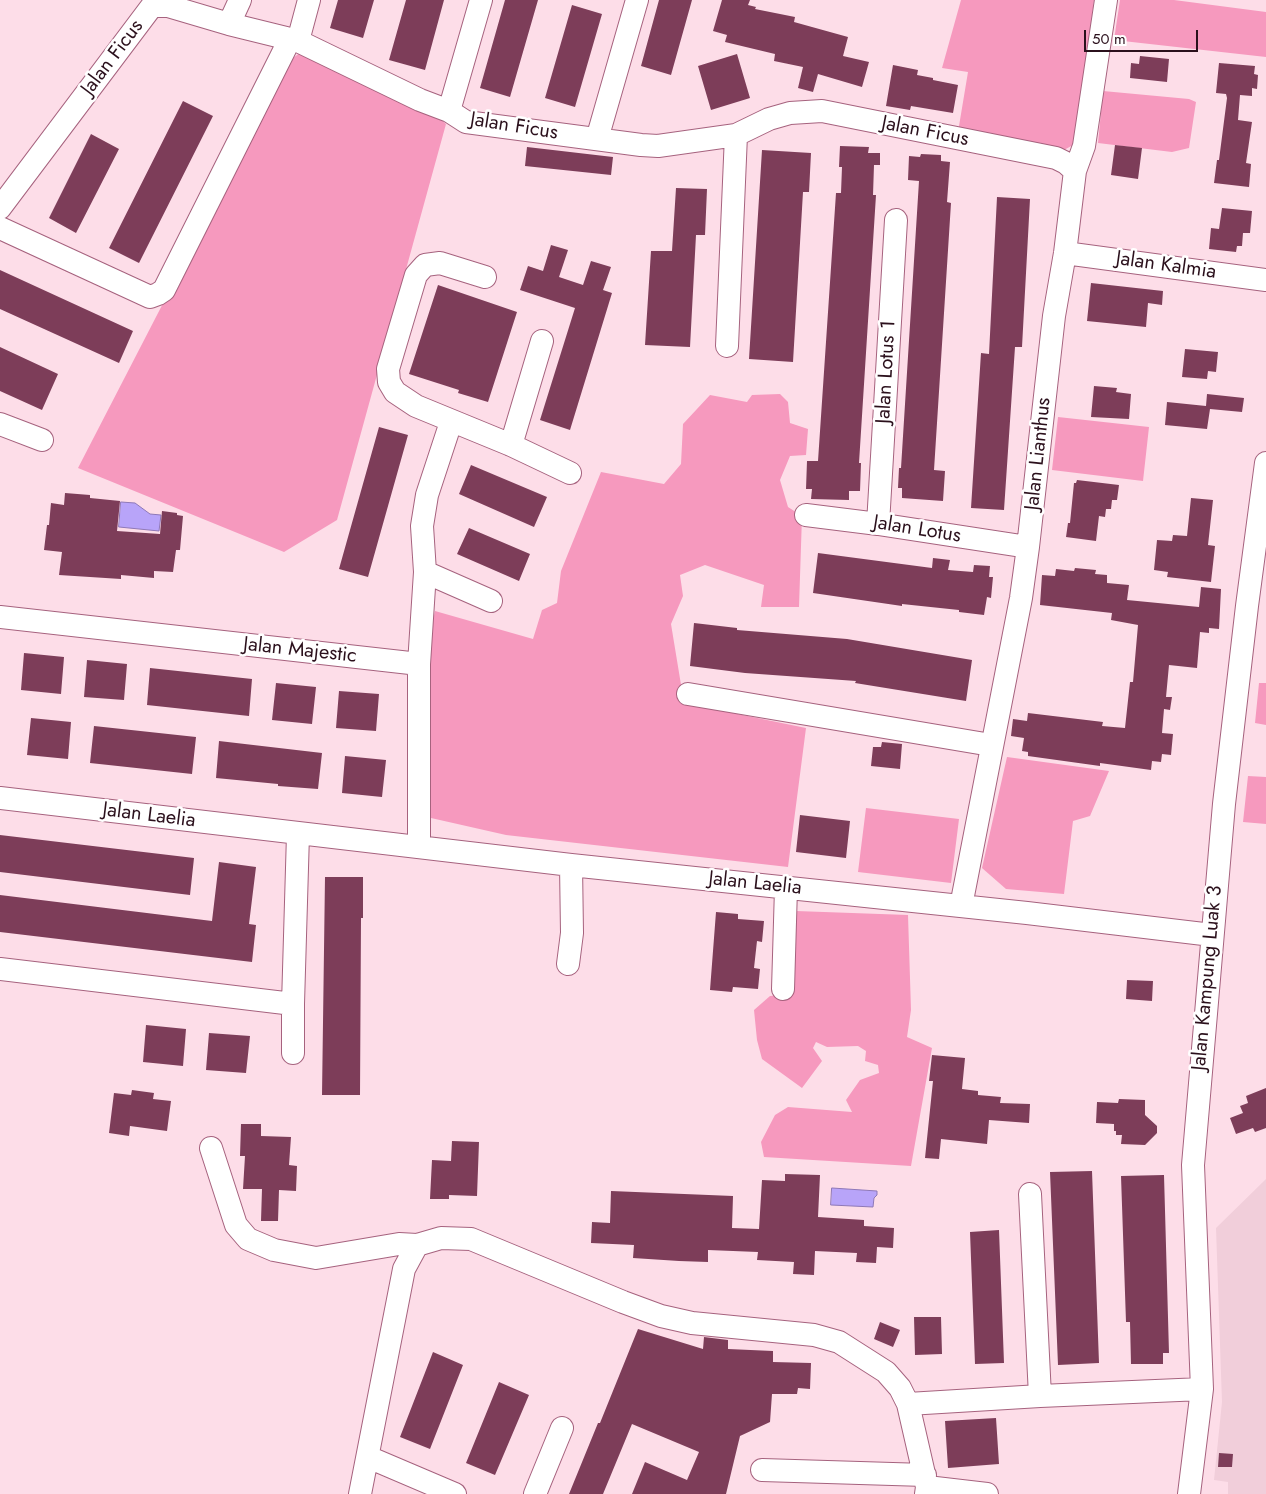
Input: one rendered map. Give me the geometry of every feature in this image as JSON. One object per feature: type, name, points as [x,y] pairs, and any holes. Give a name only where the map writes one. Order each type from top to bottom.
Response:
[{"type":"street","points":[[229,24],[240,0]]},
{"type":"street","points":[[0,228],[150,296],[164,290],[294,40],[309,0]]},
{"type":"street","points":[[449,111],[480,0]]},
{"type":"street","points":[[597,139],[637,0]]},
{"type":"street","name":"Jalan Lianthus","points":[[961,906],[1021,598],[1054,316],[1065,253],[1075,171],[1084,146],[1106,0]]},
{"type":"street","name":"Jalan Ficus","points":[[0,208],[152,6],[168,6],[294,40],[420,100],[449,111],[466,122],[658,146],[736,135],[768,119],[790,113],[822,111],[1056,158],[1066,163],[1075,171]]},
{"type":"street","points":[[727,346],[736,135]]},
{"type":"street","name":"Jalan Lotus 1","points":[[878,524],[896,220]]},
{"type":"street","name":"Jalan Kalmia","points":[[1065,253],[1266,280]]},
{"type":"street","points":[[485,277],[440,263],[425,265],[416,275],[388,369],[389,382],[395,392],[416,406],[451,422],[511,445],[570,472]]},
{"type":"street","points":[[511,445],[542,341]]},
{"type":"street","points":[[419,846],[419,664],[424,572],[422,526],[427,495],[451,422]]},
{"type":"street","points":[[0,424],[42,440]]},
{"type":"street","name":"Jalan Kampung Luak 3","points":[[1189,1494],[1202,1390],[1193,1165],[1212,935],[1237,687],[1266,463]]},
{"type":"street","name":"Jalan Lotus","points":[[806,514],[1028,547]]},
{"type":"street","points":[[424,572],[491,602]]},
{"type":"street","name":"Jalan Majestic","points":[[0,617],[419,664]]},
{"type":"street","points":[[688,694],[991,745]]},
{"type":"street","name":"Jalan Laelia","points":[[0,798],[298,834],[1212,935]]},
{"type":"street","points":[[293,1053],[298,834]]},
{"type":"street","points":[[568,964],[572,932],[571,864]]},
{"type":"street","points":[[783,989],[786,888]]},
{"type":"street","points":[[0,969],[293,1004]]},
{"type":"street","points":[[211,1148],[236,1225],[248,1239],[274,1250],[316,1258],[398,1244],[416,1245],[442,1238],[470,1239],[661,1316],[692,1324],[814,1335],[839,1342],[886,1372],[900,1388],[908,1404],[926,1485]]},
{"type":"street","points":[[1030,1194],[1040,1396]]},
{"type":"street","points":[[360,1494],[404,1269],[416,1245]]},
{"type":"street","points":[[908,1404],[1040,1396],[1202,1390]]},
{"type":"street","points":[[535,1494],[562,1428]]},
{"type":"street","points":[[368,1457],[455,1494]]},
{"type":"street","points":[[762,1470],[926,1485],[987,1494]]},
{"type":"shaded area","points":[[961,0],[1094,0],[1075,144],[1064,150],[958,132],[968,72],[942,68]]},
{"type":"shaded area","points":[[1120,0],[1174,0],[1266,12],[1266,57],[1114,40]]},
{"type":"shaded area","points":[[301,52],[436,115],[446,124],[337,520],[284,552],[78,468],[283,71],[293,58]]},
{"type":"shaded area","points":[[1103,91],[1189,99],[1196,102],[1189,148],[1172,152],[1098,143]]},
{"type":"shaded area","points":[[780,394],[788,402],[790,423],[808,429],[806,455],[790,456],[780,480],[788,507],[802,516],[799,607],[761,607],[764,585],[705,565],[680,575],[683,596],[671,624],[684,703],[806,728],[788,867],[506,835],[431,818],[426,795],[428,643],[435,611],[533,639],[542,610],[557,603],[561,571],[601,472],[664,484],[681,464],[683,424],[710,395],[747,402],[752,395]]},
{"type":"shaded area","points":[[1058,417],[1149,427],[1143,481],[1052,470]]},
{"type":"shaded area","points":[[121,502],[135,503],[150,514],[161,515],[159,531],[119,527]]},
{"type":"shaded area","points":[[1259,683],[1266,683],[1266,725],[1255,723]]},
{"type":"shaded area","points":[[1007,757],[1109,771],[1090,816],[1073,821],[1064,894],[1006,889],[982,868]]},
{"type":"shaded area","points":[[1248,776],[1266,777],[1266,824],[1243,822]]},
{"type":"shaded area","points":[[866,808],[959,819],[951,883],[858,872]]},
{"type":"shaded area","points":[[796,911],[908,915],[911,1010],[907,1037],[932,1048],[911,1166],[764,1157],[761,1142],[775,1115],[788,1107],[852,1112],[846,1100],[860,1080],[879,1073],[878,1065],[865,1061],[866,1051],[858,1046],[827,1047],[816,1042],[813,1048],[822,1061],[802,1088],[762,1059],[757,1040],[754,1010],[770,996],[789,994]]},
{"type":"shaded area","points":[[1266,1179],[1266,1494],[1228,1494],[1228,1482],[1214,1480],[1222,1402],[1216,1228]]},
{"type":"shaded area","points":[[832,1188],[877,1191],[877,1195],[874,1198],[873,1207],[831,1205]]},
{"type":"building","points":[[338,0],[374,0],[363,38],[330,28]]},
{"type":"building","points":[[406,0],[444,0],[425,70],[389,60]]},
{"type":"building","points":[[505,0],[538,0],[510,97],[480,88]]},
{"type":"building","points":[[659,0],[692,0],[671,75],[641,66]]},
{"type":"building","points":[[722,0],[750,0],[748,5],[756,7],[755,9],[795,17],[794,22],[848,37],[843,56],[869,62],[862,87],[818,74],[813,92],[798,88],[803,67],[774,61],[775,54],[725,42],[727,35],[713,31]]},
{"type":"building","points":[[572,5],[602,14],[575,107],[545,98]]},
{"type":"building","points":[[737,54],[750,98],[711,110],[698,66]]},
{"type":"building","points":[[1140,56],[1169,59],[1167,82],[1130,78],[1131,63],[1139,64]]},
{"type":"building","points":[[1219,63],[1255,66],[1254,74],[1258,75],[1257,89],[1252,88],[1252,96],[1240,95],[1238,120],[1252,122],[1246,163],[1251,164],[1249,187],[1214,183],[1227,98],[1226,94],[1216,93]]},
{"type":"building","points":[[893,65],[918,70],[917,75],[933,78],[933,80],[958,85],[953,113],[911,106],[910,110],[886,106]]},
{"type":"building","points":[[183,101],[213,116],[139,263],[109,248]]},
{"type":"building","points":[[91,134],[119,149],[76,233],[49,218]]},
{"type":"building","points":[[1115,145],[1142,148],[1138,179],[1111,175]]},
{"type":"building","points":[[840,146],[869,147],[868,153],[880,153],[880,165],[874,165],[873,195],[876,195],[859,463],[861,463],[860,491],[849,491],[849,500],[811,499],[812,489],[806,489],[807,461],[818,461],[836,193],[841,193],[842,167],[839,167]]},
{"type":"building","points":[[527,147],[613,157],[611,175],[525,166]]},
{"type":"building","points":[[762,150],[811,153],[809,192],[803,192],[793,362],[749,359]]},
{"type":"building","points":[[921,154],[941,155],[941,161],[950,162],[947,202],[951,203],[934,470],[945,471],[943,501],[902,498],[902,488],[898,488],[899,468],[901,468],[919,181],[908,180],[909,156],[920,157]]},
{"type":"building","points":[[676,188],[707,189],[705,235],[696,235],[690,347],[645,345],[651,251],[672,251]]},
{"type":"building","points":[[997,197],[1030,199],[1022,347],[1015,347],[1004,510],[971,508],[981,353],[989,354]]},
{"type":"building","points":[[1222,208],[1252,211],[1250,233],[1243,233],[1242,246],[1237,246],[1236,252],[1209,249],[1211,228],[1219,229]]},
{"type":"building","points":[[551,245],[568,250],[559,277],[583,285],[591,261],[611,267],[603,290],[612,293],[570,430],[540,420],[575,308],[520,290],[528,266],[543,271]]},
{"type":"building","points":[[0,270],[133,331],[119,363],[0,309]]},
{"type":"building","points":[[1091,283],[1163,291],[1162,305],[1148,303],[1146,327],[1087,321]]},
{"type":"building","points":[[438,285],[517,312],[488,402],[458,393],[459,390],[409,374]]},
{"type":"building","points":[[0,347],[58,374],[42,410],[0,391]]},
{"type":"building","points":[[1185,349],[1218,352],[1216,372],[1208,371],[1207,379],[1182,377]]},
{"type":"building","points":[[1094,386],[1117,388],[1116,392],[1131,394],[1129,419],[1091,417]]},
{"type":"building","points":[[1207,394],[1244,398],[1242,412],[1210,409],[1207,429],[1165,425],[1167,402],[1206,406]]},
{"type":"building","points":[[379,427],[408,435],[368,577],[339,569]]},
{"type":"building","points":[[471,465],[547,497],[534,527],[459,494]]},
{"type":"building","points":[[1077,480],[1119,485],[1117,500],[1112,500],[1111,509],[1106,509],[1105,517],[1099,516],[1096,541],[1066,537],[1068,523],[1070,523],[1074,483]]},
{"type":"building","points":[[65,493],[90,495],[90,498],[120,501],[117,531],[160,534],[162,511],[177,513],[177,515],[183,516],[180,550],[176,550],[173,572],[154,571],[154,578],[121,575],[121,579],[59,575],[62,552],[44,550],[51,503],[64,505]]},
{"type":"building","points":[[1191,498],[1213,500],[1208,545],[1215,546],[1211,582],[1167,577],[1168,572],[1154,570],[1157,540],[1172,541],[1173,535],[1187,536]]},
{"type":"building","points":[[469,528],[530,554],[519,581],[457,554]]},
{"type":"building","points":[[818,553],[932,568],[933,558],[950,560],[948,570],[973,572],[974,565],[990,566],[989,577],[993,577],[991,598],[987,597],[984,615],[959,612],[959,610],[902,604],[902,606],[813,593]]},
{"type":"building","points":[[1075,568],[1096,570],[1095,574],[1107,575],[1107,583],[1129,585],[1127,600],[1199,607],[1201,587],[1221,589],[1219,629],[1209,628],[1209,633],[1200,632],[1197,668],[1169,665],[1166,697],[1172,697],[1170,710],[1164,709],[1162,733],[1173,734],[1171,755],[1162,754],[1161,762],[1152,761],[1151,770],[1100,763],[1100,766],[1028,756],[1028,752],[1022,751],[1024,738],[1011,736],[1013,719],[1027,721],[1028,713],[1103,722],[1102,726],[1125,728],[1130,682],[1133,682],[1138,625],[1111,620],[1112,613],[1040,605],[1042,575],[1055,576],[1056,569],[1074,571]]},
{"type":"building","points":[[694,623],[737,628],[737,630],[847,639],[972,660],[966,701],[855,683],[856,681],[745,673],[690,666]]},
{"type":"building","points":[[24,653],[64,657],[61,694],[21,690]]},
{"type":"building","points":[[87,660],[127,664],[124,700],[84,697]]},
{"type":"building","points":[[150,668],[252,679],[249,716],[147,705]]},
{"type":"building","points":[[276,683],[316,687],[312,724],[272,720]]},
{"type":"building","points":[[339,691],[379,694],[376,731],[336,728]]},
{"type":"building","points":[[31,718],[71,722],[68,759],[27,755]]},
{"type":"building","points":[[94,726],[196,737],[192,774],[90,763]]},
{"type":"building","points":[[219,741],[322,753],[318,789],[216,778]]},
{"type":"building","points":[[882,742],[902,744],[900,769],[871,766],[873,747],[881,747]]},
{"type":"building","points":[[345,756],[386,760],[382,797],[342,793]]},
{"type":"building","points":[[800,815],[850,821],[846,858],[796,852]]},
{"type":"building","points":[[0,835],[194,858],[190,895],[0,872]]},
{"type":"building","points":[[219,862],[256,867],[249,924],[256,925],[252,962],[0,932],[0,895],[212,921]]},
{"type":"building","points":[[325,877],[363,877],[360,1095],[322,1095]]},
{"type":"building","points":[[716,912],[738,914],[738,919],[764,921],[762,942],[757,941],[754,968],[760,969],[758,989],[733,987],[732,992],[710,990]]},
{"type":"building","points":[[1127,980],[1153,981],[1152,1001],[1126,999]]},
{"type":"building","points":[[146,1025],[186,1029],[183,1066],[143,1062]]},
{"type":"building","points":[[209,1033],[250,1036],[246,1073],[206,1070]]},
{"type":"building","points":[[932,1055],[965,1058],[962,1089],[978,1091],[978,1095],[1001,1097],[1000,1103],[1030,1104],[1029,1123],[989,1120],[987,1144],[941,1139],[939,1159],[925,1158],[933,1081],[929,1081]]},
{"type":"building","points":[[1266,1088],[1266,1128],[1255,1132],[1253,1128],[1236,1134],[1230,1118],[1243,1113],[1240,1106],[1248,1103],[1246,1096]]},
{"type":"building","points":[[132,1090],[154,1093],[153,1099],[171,1101],[167,1131],[130,1126],[129,1136],[109,1133],[114,1093],[131,1095]]},
{"type":"building","points":[[1119,1099],[1145,1100],[1145,1115],[1157,1126],[1157,1133],[1145,1145],[1121,1144],[1122,1135],[1116,1135],[1114,1124],[1096,1123],[1097,1102],[1118,1103]]},
{"type":"building","points":[[241,1124],[261,1124],[261,1136],[291,1137],[289,1165],[297,1166],[296,1191],[279,1190],[278,1221],[261,1221],[262,1189],[243,1189],[245,1156],[240,1156]]},
{"type":"building","points":[[452,1141],[479,1142],[477,1196],[449,1195],[449,1199],[430,1199],[432,1160],[451,1161]]},
{"type":"building","points":[[1092,1171],[1099,1363],[1058,1365],[1050,1172]]},
{"type":"building","points":[[785,1174],[820,1175],[818,1217],[864,1220],[864,1226],[894,1228],[893,1248],[877,1247],[876,1263],[856,1262],[857,1253],[815,1251],[814,1275],[793,1274],[794,1262],[757,1260],[758,1252],[708,1250],[708,1262],[679,1261],[633,1258],[634,1245],[591,1243],[592,1222],[610,1223],[611,1191],[733,1196],[732,1228],[759,1229],[762,1180],[785,1181]]},
{"type":"building","points":[[1164,1175],[1169,1353],[1163,1353],[1163,1364],[1131,1364],[1130,1322],[1126,1322],[1121,1176]]},
{"type":"building","points":[[999,1230],[1004,1363],[975,1364],[970,1232]]},
{"type":"building","points":[[914,1317],[941,1317],[942,1354],[915,1355]]},
{"type":"building","points":[[880,1322],[900,1330],[893,1347],[874,1339]]},
{"type":"building","points":[[638,1329],[703,1349],[704,1337],[728,1340],[728,1349],[773,1351],[773,1362],[811,1363],[810,1389],[798,1388],[797,1394],[772,1394],[770,1422],[740,1436],[726,1494],[632,1494],[645,1462],[687,1480],[699,1452],[632,1424],[603,1494],[569,1494]]},
{"type":"building","points":[[433,1352],[463,1365],[430,1449],[400,1437]]},
{"type":"building","points":[[499,1382],[529,1395],[495,1475],[466,1463]]},
{"type":"building","points":[[996,1418],[999,1464],[948,1468],[945,1421]]},
{"type":"building","points":[[1219,1453],[1233,1454],[1232,1467],[1218,1467]]}]
